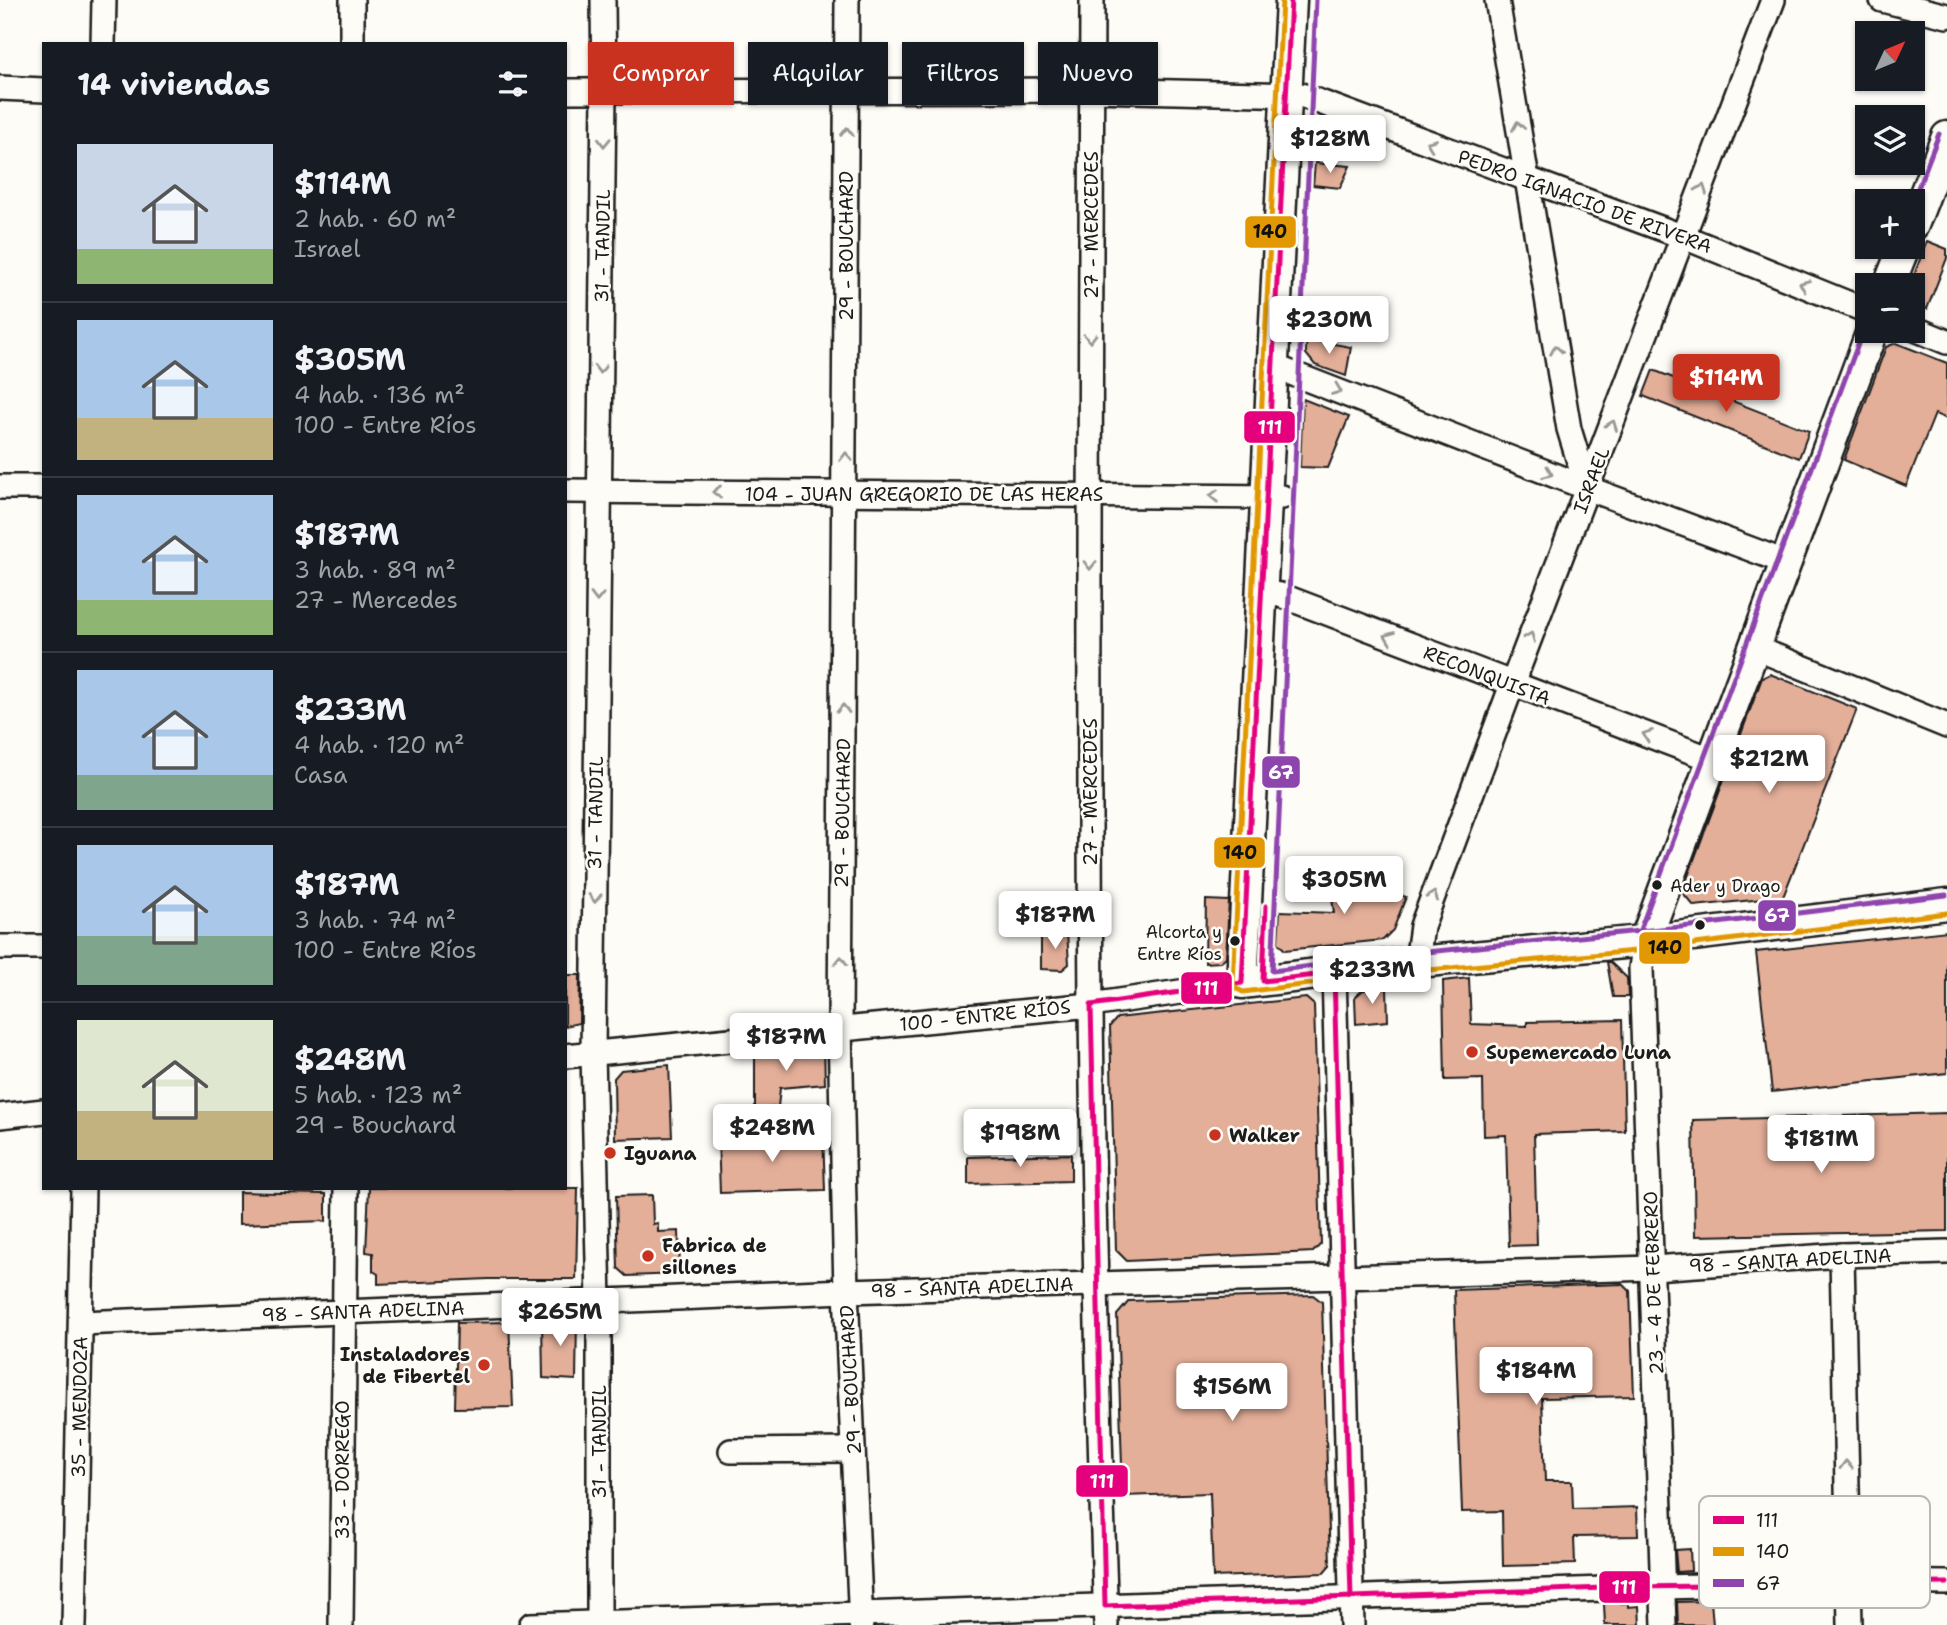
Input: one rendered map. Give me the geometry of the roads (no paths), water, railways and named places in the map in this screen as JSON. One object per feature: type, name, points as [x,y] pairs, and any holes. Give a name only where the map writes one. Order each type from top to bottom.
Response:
[{"type":"main road","points":[[1252,982],[1294,95],[1291,0]]},
{"type":"main road","points":[[1294,95],[1307,0]]},
{"type":"main road","points":[[1925,194],[1947,137]]},
{"type":"main road","points":[[1644,941],[1867,343]]},
{"type":"main road","name":"100 - ENTRE RÍOS","points":[[1252,982],[1417,962],[1644,941],[1947,904]]},
{"type":"street","points":[[103,42],[104,0]]},
{"type":"street","points":[[352,0],[352,42]]},
{"type":"street","name":"31 - TANDIL","points":[[603,0],[603,42]]},
{"type":"street","name":"29 - BOUCHARD","points":[[847,0],[847,42]]},
{"type":"street","name":"27 - MERCEDES","points":[[1092,0],[1092,42]]},
{"type":"street","points":[[1497,0],[1569,429],[1587,488]]},
{"type":"street","name":"ISRAEL","points":[[1417,962],[1422,926],[1773,0]]},
{"type":"street","points":[[1882,0],[1947,16]]},
{"type":"street","points":[[0,88],[42,90]]},
{"type":"street","name":"PEDRO IGNACIO DE RIVERA","points":[[888,89],[1038,90]]},
{"type":"street","name":"PEDRO IGNACIO DE RIVERA","points":[[567,91],[588,92]]},
{"type":"street","name":"PEDRO IGNACIO DE RIVERA","points":[[1158,92],[1294,95],[1684,237],[1855,306]]},
{"type":"street","name":"31 - TANDIL","points":[[599,1624],[599,1302],[593,1053],[604,105]]},
{"type":"street","name":"29 - BOUCHARD","points":[[847,105],[840,1030],[846,1291],[860,1619]]},
{"type":"street","name":"27 - MERCEDES","points":[[1091,105],[1091,1005],[1105,1615]]},
{"type":"street","points":[[1925,333],[1947,342]]},
{"type":"street","points":[[1280,368],[1785,562]]},
{"type":"street","points":[[0,487],[42,487]]},
{"type":"street","name":"104 - JUAN GREGORIO DE LAS HERAS","points":[[567,491],[1274,497]]},
{"type":"street","name":"RECONQUISTA","points":[[1271,594],[1711,759]]},
{"type":"street","points":[[1753,647],[1947,726]]},
{"type":"street","name":"23 - 4 DE FEBRERO","points":[[1644,941],[1641,968],[1664,1625]]},
{"type":"street","points":[[0,947],[42,947]]},
{"type":"street","points":[[1334,973],[1352,1625]]},
{"type":"street","name":"100 - ENTRE RÍOS","points":[[567,1056],[1091,1005],[1252,982]]},
{"type":"street","points":[[0,1116],[42,1111]]},
{"type":"street","name":"35 - MENDOZA","points":[[74,1625],[83,1190]]},
{"type":"street","name":"33 - DORREGO","points":[[341,1625],[346,1190]]},
{"type":"street","name":"98 - SANTA ADELINA","points":[[81,1323],[846,1291],[1653,1268],[1842,1255],[1947,1252]]},
{"type":"street","points":[[1842,1255],[1847,1496]]},
{"type":"street","points":[[731,1451],[853,1450]]},
{"type":"street","points":[[531,1625],[1105,1615],[1351,1598],[1699,1586]]},
{"type":"place","name":"Ader y Drago","points":[[1657,885]]},
{"type":"place","name":"Alcorta y Entre Ríos","points":[[1235,941]]},
{"type":"place","name":"Supemercado Luna","points":[[1472,1052]]},
{"type":"place","name":"Walker","points":[[1215,1135]]},
{"type":"place","name":"Iguana","points":[[610,1153]]},
{"type":"place","name":"Fabrica de sillones","points":[[648,1256]]},
{"type":"place","name":"Instaladores de Fibertel","points":[[484,1365]]}]
